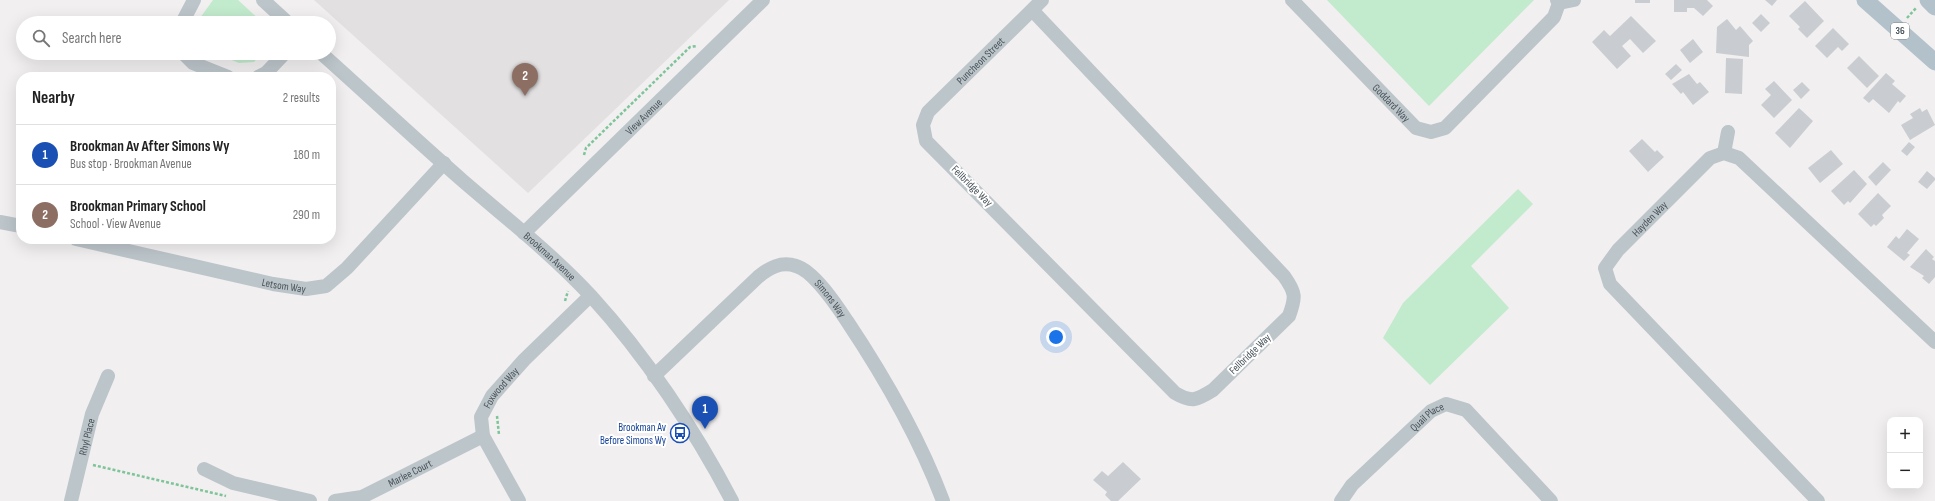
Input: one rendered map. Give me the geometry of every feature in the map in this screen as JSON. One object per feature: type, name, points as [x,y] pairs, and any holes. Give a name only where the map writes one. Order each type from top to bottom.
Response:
[{"type":"main road","name":"36","points":[[1865,0],[1935,62]]},
{"type":"main road","points":[[1928,0],[1935,7]]},
{"type":"street","points":[[186,16],[194,0]]},
{"type":"street","points":[[263,0],[280,16]]},
{"type":"street","name":"View Avenue","points":[[524,233],[763,0]]},
{"type":"street","name":"Puncheon Street","points":[[923,125],[928,112],[1042,0]]},
{"type":"street","name":"Goddard Way","points":[[1292,0],[1416,128],[1431,132],[1445,128],[1554,17],[1558,2]]},
{"type":"street","points":[[1558,2],[1574,0]]},
{"type":"street","name":"Fellbridge Way","points":[[923,125],[926,141],[1175,393],[1186,399],[1200,398],[1213,390],[1289,316],[1295,301],[1293,288],[1284,276],[1032,10]]},
{"type":"street","points":[[190,60],[193,63],[216,72]]},
{"type":"street","points":[[267,72],[278,60]]},
{"type":"street","name":"Brookman Avenue","points":[[329,60],[524,233],[590,296],[620,330],[654,376],[707,455],[732,501]]},
{"type":"street","points":[[1728,132],[1724,154],[1739,158],[1935,342]]},
{"type":"street","name":"Hayden Way","points":[[1724,154],[1710,158],[1618,250],[1605,268],[1610,284],[1818,501]]},
{"type":"street","name":"Letsom Way","points":[[98,244],[273,284],[306,289],[326,286],[347,268],[444,163]]},
{"type":"street","points":[[0,222],[16,225]]},
{"type":"street","name":"Simons Way","points":[[654,376],[766,270],[770,267],[783,264],[797,266],[810,274],[832,298],[873,361],[906,418],[933,475],[943,501]]},
{"type":"street","name":"Foxwood Way","points":[[519,501],[483,436],[481,417],[492,396],[524,360],[590,296]]},
{"type":"street","name":"Rhyl Place","points":[[71,501],[92,414],[108,376]]},
{"type":"street","name":"Quail Place","points":[[1341,501],[1352,485],[1431,411],[1446,404],[1466,410],[1551,501]]},
{"type":"street","name":"Marlee Court","points":[[335,501],[362,497],[483,436]]},
{"type":"street","points":[[204,469],[233,483],[310,501]]},
{"type":"path","points":[[583,158],[586,148],[690,47],[702,45]]},
{"type":"path","points":[[81,462],[233,497]]},
{"type":"shaded area","points":[[314,0],[729,0],[528,193],[336,20],[336,16],[332,16]]},
{"type":"green space","points":[[213,0],[238,0],[255,16],[201,16]]},
{"type":"green space","points":[[1327,0],[1534,0],[1429,106]]},
{"type":"green space","points":[[232,60],[256,60],[254,62],[239,63]]},
{"type":"green space","points":[[1518,189],[1533,204],[1471,266],[1509,308],[1430,385],[1383,338],[1403,303]]},
{"type":"building","points":[[1635,0],[1650,0],[1650,3],[1635,3]]},
{"type":"building","points":[[1674,0],[1707,0],[1713,6],[1703,16],[1694,8],[1687,8],[1687,12],[1674,12]]},
{"type":"building","points":[[1765,0],[1777,0],[1772,6]]},
{"type":"building","points":[[1805,1],[1824,21],[1807,38],[1798,29],[1800,27],[1789,16]]},
{"type":"building","points":[[1761,14],[1770,23],[1761,32],[1752,23]]},
{"type":"building","points":[[1631,16],[1656,41],[1643,53],[1630,39],[1622,46],[1631,56],[1617,69],[1592,42],[1604,30],[1610,36]]},
{"type":"building","points":[[1727,19],[1736,30],[1740,26],[1753,41],[1749,45],[1749,57],[1716,53],[1717,27]]},
{"type":"building","points":[[1833,28],[1849,44],[1842,51],[1838,47],[1827,58],[1815,46]]},
{"type":"building","points":[[1693,39],[1703,52],[1690,63],[1680,50]]},
{"type":"building","points":[[1859,56],[1879,76],[1867,88],[1847,68]]},
{"type":"building","points":[[1726,58],[1743,59],[1742,94],[1725,93]]},
{"type":"building","points":[[1676,64],[1682,70],[1671,80],[1665,74]]},
{"type":"building","points":[[1886,73],[1895,81],[1892,84],[1906,96],[1900,103],[1898,101],[1889,113],[1873,99],[1869,103],[1863,98]]},
{"type":"building","points":[[1689,74],[1697,84],[1700,82],[1709,92],[1693,105],[1683,92],[1681,94],[1672,84]]},
{"type":"building","points":[[1774,81],[1792,100],[1774,118],[1761,105],[1771,95],[1765,89]]},
{"type":"building","points":[[1802,82],[1810,90],[1801,99],[1793,90]]},
{"type":"building","points":[[1799,108],[1813,121],[1790,148],[1775,133]]},
{"type":"building","points":[[1920,108],[1922,112],[1927,109],[1935,125],[1910,140],[1901,125],[1913,118],[1910,114]]},
{"type":"building","points":[[1642,139],[1655,152],[1657,150],[1664,157],[1648,172],[1629,151]]},
{"type":"building","points":[[1909,142],[1915,147],[1907,156],[1901,151]]},
{"type":"building","points":[[1831,150],[1843,164],[1820,183],[1808,168]]},
{"type":"building","points":[[1883,162],[1891,170],[1876,186],[1868,177]]},
{"type":"building","points":[[1854,170],[1867,184],[1850,203],[1848,201],[1844,205],[1831,191]]},
{"type":"building","points":[[1927,171],[1935,178],[1935,180],[1927,189],[1918,182]]},
{"type":"building","points":[[1878,193],[1891,206],[1882,215],[1884,218],[1876,226],[1874,224],[1871,227],[1858,214]]},
{"type":"building","points":[[1907,229],[1919,239],[1907,253],[1910,255],[1904,261],[1887,247],[1896,236],[1899,239]]},
{"type":"building","points":[[1926,249],[1934,257],[1932,259],[1935,261],[1935,277],[1929,284],[1922,278],[1924,276],[1910,267]]},
{"type":"building","points":[[1123,462],[1141,479],[1118,501],[1111,501],[1105,495],[1107,492],[1093,480],[1102,471],[1108,476]]},
{"type":"place","name":"Brookman Primary School","points":[[525,96]]},
{"type":"place","name":"Brookman Av After Simons Wy","points":[[705,429]]},
{"type":"place","name":"Brookman Av Before Simons Wy","points":[[680,433]]}]
